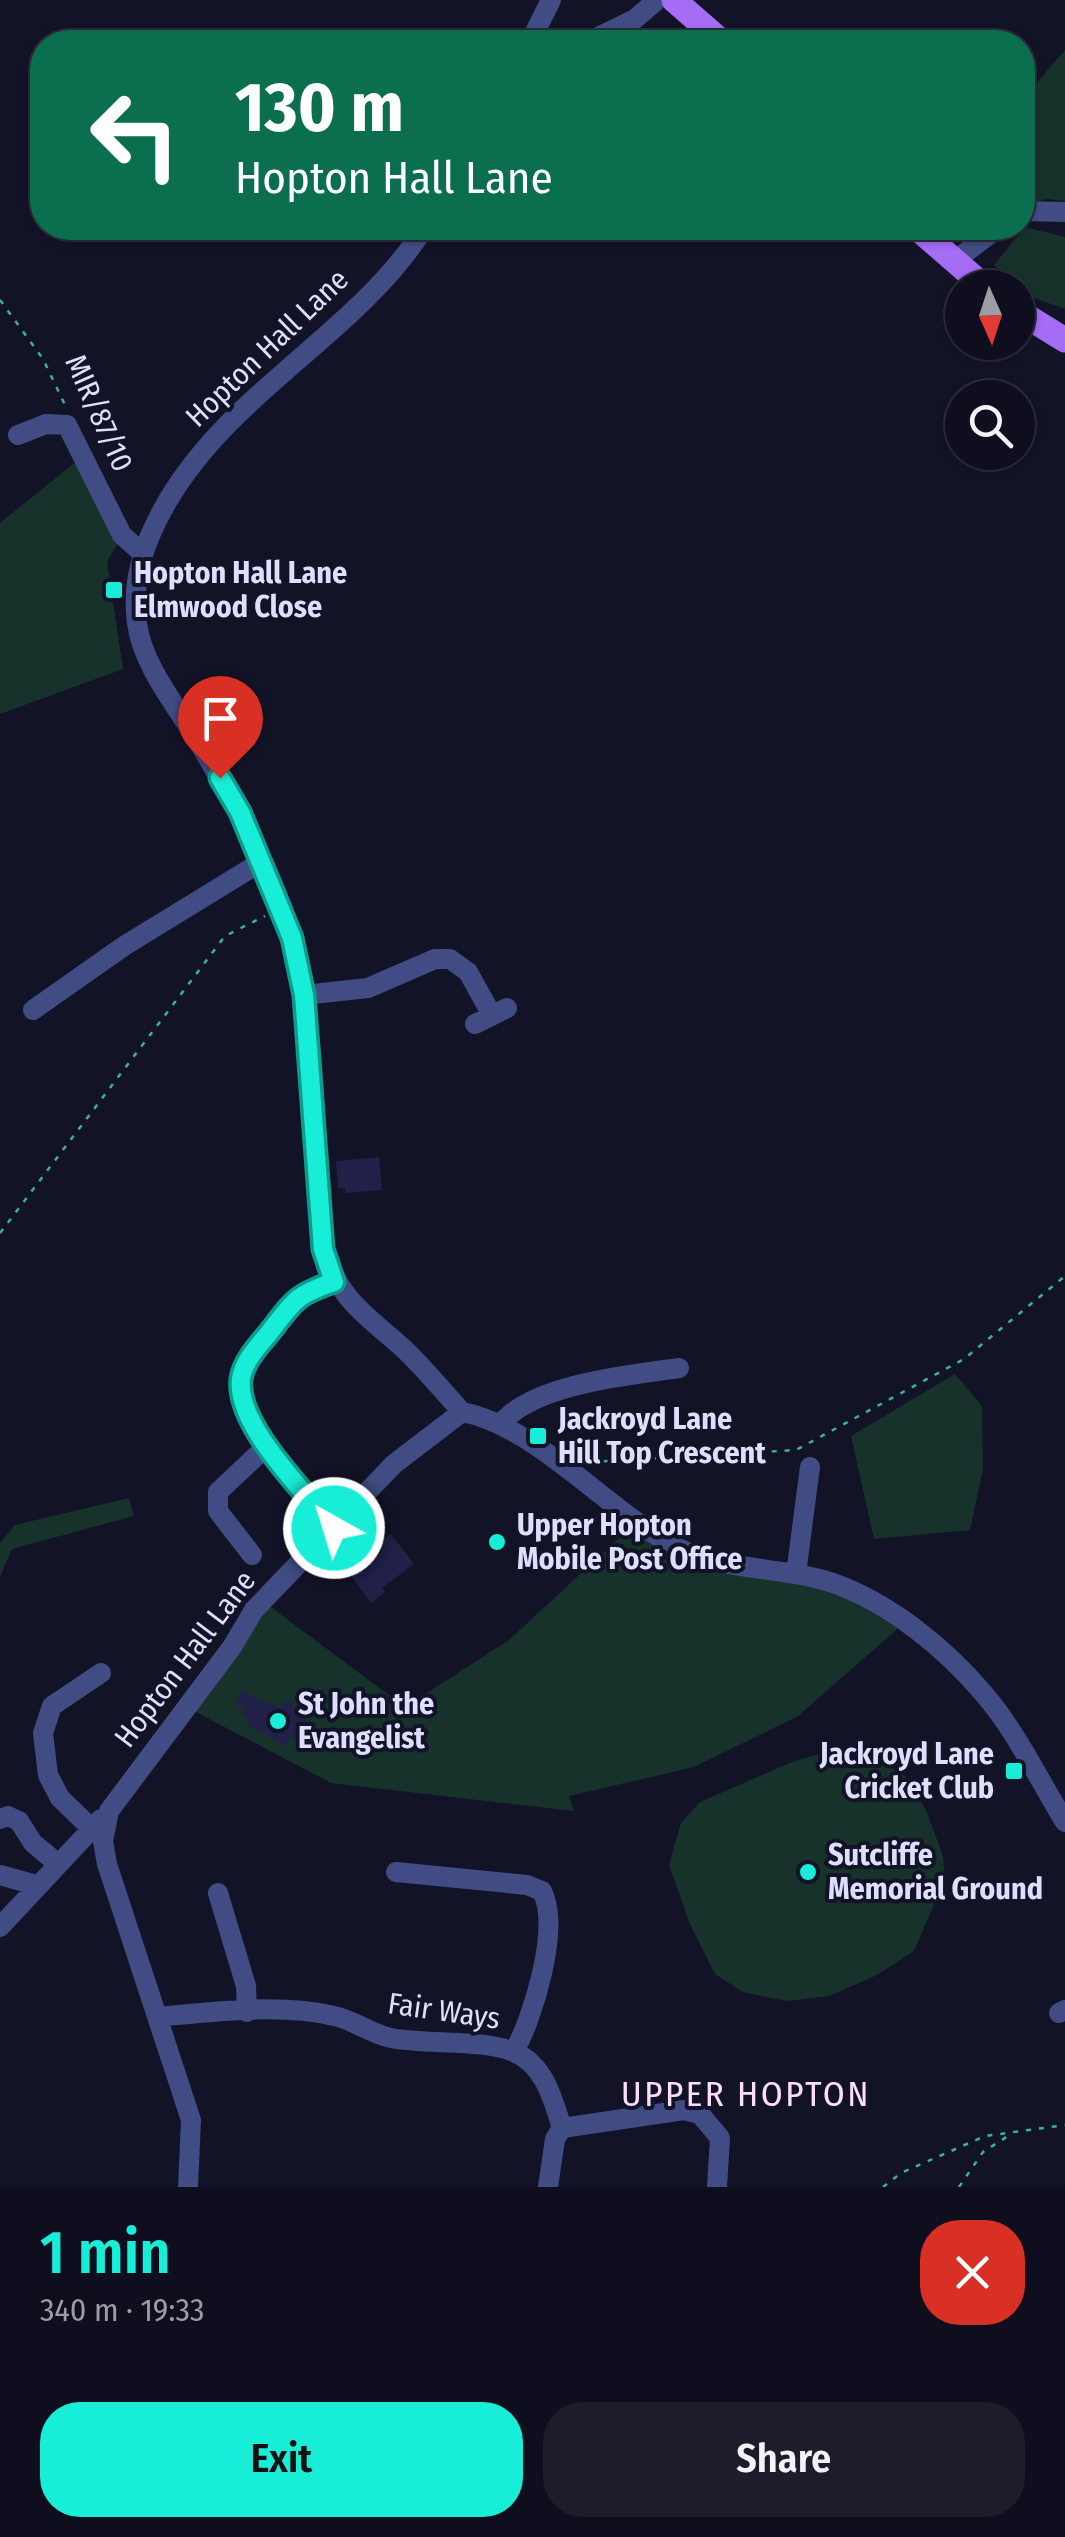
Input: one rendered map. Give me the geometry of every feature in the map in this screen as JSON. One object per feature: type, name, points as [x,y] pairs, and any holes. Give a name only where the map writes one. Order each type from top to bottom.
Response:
[{"type":"main road","points":[[674,0],[708,30]]},
{"type":"main road","points":[[930,240],[963,270]]},
{"type":"main road","points":[[1035,321],[1065,340]]},
{"type":"street","points":[[536,30],[551,0]]},
{"type":"street","points":[[613,30],[635,19],[657,0]]},
{"type":"street","points":[[1035,211],[1065,212]]},
{"type":"street","name":"Hopton Hall Lane","points":[[0,1926],[109,1811],[254,1610],[394,1464],[462,1412],[406,1352],[358,1311],[334,1282],[323,1249],[304,995],[292,938],[240,812],[146,651],[137,626],[140,552],[168,499],[220,430],[350,312],[413,240]]},
{"type":"street","points":[[953,262],[982,240]]},
{"type":"street","points":[[18,435],[46,424],[68,425]]},
{"type":"street","name":"MIR/87/10","points":[[68,425],[122,535],[140,552]]},
{"type":"street","points":[[33,1010],[124,946],[261,862]]},
{"type":"street","points":[[304,995],[368,988],[435,959],[450,959],[468,972],[491,1016]]},
{"type":"street","points":[[334,1282],[299,1294],[253,1353],[240,1378],[245,1410],[267,1446],[334,1528]]},
{"type":"street","points":[[501,1424],[515,1407],[541,1396],[679,1368]]},
{"type":"street","points":[[462,1412],[501,1424],[678,1547],[729,1566],[796,1574],[834,1584],[926,1637],[986,1695],[1065,1822]]},
{"type":"street","points":[[252,1555],[218,1510],[218,1492],[267,1446]]},
{"type":"street","points":[[796,1574],[810,1467]]},
{"type":"street","points":[[92,1829],[60,1798],[48,1775],[43,1733],[52,1706],[101,1673]]},
{"type":"street","points":[[109,1811],[102,1841],[107,1864],[191,2120],[188,2187]]},
{"type":"street","points":[[0,1818],[8,1816],[19,1822],[33,1842],[57,1864]]},
{"type":"street","points":[[396,1872],[527,1885],[542,1891],[548,1907],[539,1995],[514,2052]]},
{"type":"street","points":[[0,1874],[36,1885]]},
{"type":"street","points":[[218,1894],[246,1986],[247,2012]]},
{"type":"street","name":"Fair Ways","points":[[157,2017],[318,2013],[338,2016],[392,2038],[514,2052],[537,2070],[548,2085],[562,2128]]},
{"type":"street","points":[[548,2187],[555,2139],[562,2128],[668,2110],[700,2114],[720,2138],[717,2187]]},
{"type":"path","name":"MIR/87/10","points":[[0,300],[43,359],[69,412],[68,425]]},
{"type":"path","points":[[0,1233],[225,936],[280,908]]},
{"type":"path","points":[[559,1464],[796,1450],[964,1359],[1065,1276]]},
{"type":"path","points":[[883,2187],[901,2173],[985,2136],[1065,2125]]},
{"type":"path","points":[[960,2187],[983,2152],[1010,2135]]},
{"type":"green space","points":[[1065,50],[1065,201],[1035,202],[1035,85]]},
{"type":"green space","points":[[1035,230],[1065,237],[1065,309],[1035,298],[1035,270],[999,270],[994,265],[1014,240],[1035,240]]},
{"type":"green space","points":[[77,461],[128,528],[107,561],[123,669],[0,714],[0,523]]},
{"type":"green space","points":[[955,1374],[982,1406],[983,1469],[970,1530],[874,1539],[851,1436]]},
{"type":"green space","points":[[129,1498],[134,1516],[12,1549],[0,1577],[0,1543],[15,1525]]},
{"type":"green space","points":[[632,1526],[830,1589],[902,1625],[798,1716],[694,1767],[569,1796],[574,1811],[331,1783],[194,1711],[268,1605],[405,1707],[509,1640]]},
{"type":"green space","name":"Sutcliffe Memorial Ground","points":[[831,1750],[864,1751],[905,1776],[926,1810],[943,1856],[945,1879],[914,1951],[877,1975],[829,1996],[787,2001],[743,1992],[715,1974],[690,1924],[669,1865],[681,1823],[700,1802],[792,1762]]},
{"type":"building","points":[[379,1157],[382,1190],[345,1193],[345,1188],[338,1188],[336,1161]]},
{"type":"building","points":[[391,1534],[414,1564],[382,1588],[385,1592],[371,1603],[346,1569],[358,1561],[362,1567],[383,1551],[377,1544]]},
{"type":"building","name":"St John the Evangelist","points":[[242,1691],[280,1708],[284,1700],[296,1707],[292,1712],[311,1723],[301,1742],[291,1736],[285,1746],[246,1724],[249,1719],[241,1714],[244,1709],[235,1704]]},
{"type":"place","name":"Hopton Hall Lane Elmwood Close","points":[[114,590]]},
{"type":"place","name":"Jackroyd Lane Hill Top Crescent","points":[[538,1436]]},
{"type":"place","name":"Upper Hopton Mobile Post Office","points":[[497,1542]]},
{"type":"place","name":"St John the Evangelist","points":[[278,1721]]},
{"type":"place","name":"Jackroyd Lane Cricket Club","points":[[1014,1771]]},
{"type":"place","name":"Sutcliffe Memorial Ground","points":[[808,1872]]},
{"type":"district","name":"UPPER HOPTON","points":[[746,2094]]},
{"type":"route","points":[[220,778],[240,812],[292,938],[304,995],[323,1249],[334,1282],[299,1294],[253,1353],[240,1378],[245,1410],[267,1446],[334,1528]]}]
